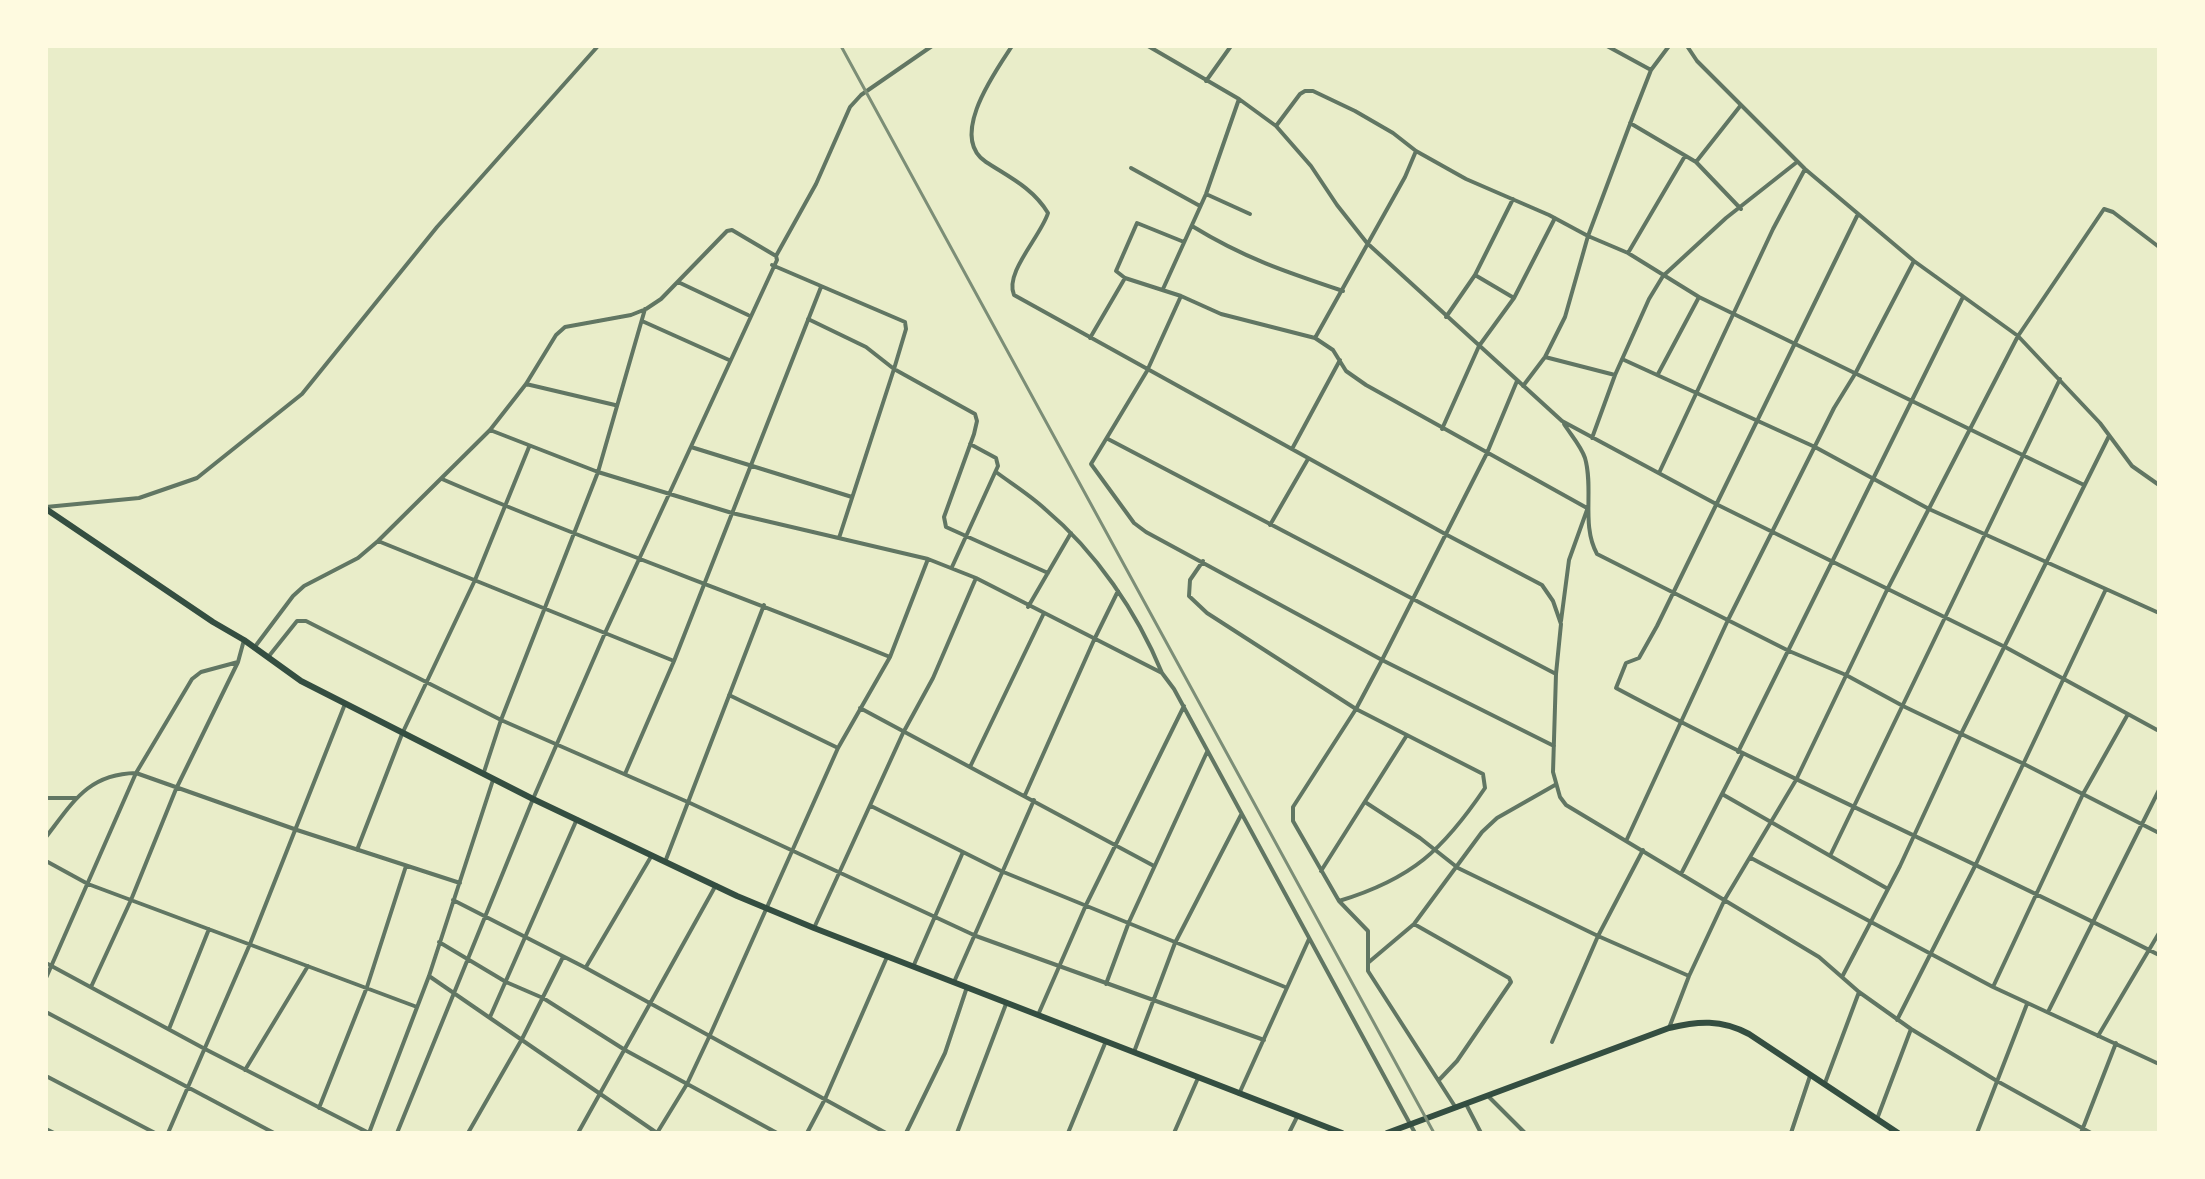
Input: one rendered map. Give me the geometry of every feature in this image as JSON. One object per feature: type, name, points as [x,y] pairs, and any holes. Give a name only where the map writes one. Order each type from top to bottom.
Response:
[{"type":"main road","points":[[46,508],[301,681],[493,780],[665,862],[814,928],[1342,1133]]},
{"type":"main road","points":[[1387,1133],[1669,1028],[1697,1022],[1726,1024],[1749,1034],[1825,1083],[1888,1130],[1898,1133]]},
{"type":"street","points":[[46,508],[139,498],[197,478],[302,394],[437,227],[598,46]]},
{"type":"street","points":[[397,1133],[533,799],[605,633],[772,265],[777,260],[776,256],[816,184],[850,107],[861,95],[932,46]]},
{"type":"street","points":[[1012,46],[982,94],[971,133],[976,153],[982,160],[1025,185],[1048,213],[1015,271],[1014,295],[1147,371],[1542,585],[1553,601],[1561,624]]},
{"type":"street","points":[[1148,46],[1239,99],[1276,126],[1311,166],[1367,243],[1562,421],[1715,504],[2005,647],[2159,731]]},
{"type":"street","points":[[1206,81],[1231,46]]},
{"type":"street","points":[[1607,46],[1651,70]]},
{"type":"street","points":[[1523,386],[1545,357],[1565,317],[1588,236],[1630,123],[1651,70],[1669,46]]},
{"type":"street","points":[[1687,46],[1697,61],[1805,169],[1914,261],[2018,336],[2060,379],[2132,466],[2159,485]]},
{"type":"street","points":[[1276,126],[1300,94],[1313,91],[1393,133],[1416,151],[1466,179],[1628,253],[1733,315],[2084,485]]},
{"type":"street","points":[[1163,289],[1206,194],[1239,99]]},
{"type":"street","points":[[1696,162],[1741,105]]},
{"type":"street","points":[[1630,123],[1696,162],[1741,209]]},
{"type":"street","points":[[1315,338],[1405,177],[1416,151]]},
{"type":"street","points":[[1628,253],[1685,156]]},
{"type":"street","points":[[1592,438],[1622,359],[1663,276],[1726,218],[1797,161]]},
{"type":"street","points":[[1131,168],[1200,206]]},
{"type":"street","points":[[1659,474],[1773,229],[1805,169]]},
{"type":"street","points":[[1206,194],[1250,214]]},
{"type":"street","points":[[1446,317],[1475,275],[1513,199]]},
{"type":"street","points":[[1669,1028],[1725,899],[1796,780],[1887,590],[2018,336],[2104,209],[2113,212],[2159,247]]},
{"type":"street","points":[[1858,214],[1759,421],[1639,658],[1626,663],[1616,688],[1796,780],[2038,893],[2159,955]]},
{"type":"street","points":[[1442,429],[1479,346],[1514,298],[1555,218]]},
{"type":"street","points":[[1184,242],[1137,223],[1116,269],[1125,278],[1163,289],[1230,317],[1315,338],[1333,350],[1346,371],[1366,385],[1587,506]]},
{"type":"street","points":[[1192,226],[1231,250],[1270,267],[1343,291]]},
{"type":"street","points":[[253,649],[293,596],[304,586],[358,558],[490,430],[526,384],[550,343],[565,327],[631,315],[646,309],[661,299],[727,231],[732,230],[776,256]]},
{"type":"street","points":[[1627,839],[1728,620],[1834,408],[1914,261]]},
{"type":"street","points":[[772,265],[905,322],[906,329],[894,369],[839,538]]},
{"type":"street","points":[[1475,275],[1514,298]]},
{"type":"street","points":[[1090,338],[1125,278]]},
{"type":"street","points":[[678,282],[749,315]]},
{"type":"street","points":[[625,774],[705,584],[821,287]]},
{"type":"street","points":[[1181,296],[1147,371],[1108,439],[1092,459],[1091,464],[1134,523],[1382,660],[1554,746]]},
{"type":"street","points":[[1658,374],[1699,297]]},
{"type":"street","points":[[1681,874],[1963,297]]},
{"type":"street","points":[[483,775],[501,720],[598,472],[615,405],[646,309]]},
{"type":"street","points":[[808,319],[866,347],[894,369],[975,414],[977,421],[944,522],[946,527],[1048,573]]},
{"type":"street","points":[[642,321],[729,360]]},
{"type":"street","points":[[1545,357],[1615,375]]},
{"type":"street","points":[[1622,359],[1815,447],[1929,509],[2159,613]]},
{"type":"street","points":[[1292,449],[1340,360]]},
{"type":"street","points":[[1830,856],[2060,379]]},
{"type":"street","points":[[1456,1108],[1368,971],[1368,931],[1339,901],[1293,821],[1293,807],[1356,709],[1382,660],[1487,453],[1518,381]]},
{"type":"street","points":[[526,384],[615,405]]},
{"type":"street","points":[[1562,421],[1584,454],[1589,478],[1587,506],[1591,537],[1597,554],[2159,833]]},
{"type":"street","points":[[490,430],[598,472],[732,513],[928,559],[976,578],[1043,615],[1162,673],[1184,706],[1415,1133]]},
{"type":"street","points":[[1842,977],[2109,436]]},
{"type":"street","points":[[1108,439],[1556,674]]},
{"type":"street","points":[[951,568],[998,466],[996,458],[970,444]]},
{"type":"street","points":[[357,850],[402,734],[475,580],[529,446]]},
{"type":"street","points":[[691,447],[852,497]]},
{"type":"street","points":[[1270,525],[1308,459]]},
{"type":"street","points":[[996,472],[1046,509],[1071,533],[1118,591],[1162,673]]},
{"type":"street","points":[[442,479],[505,507],[764,605],[890,657]]},
{"type":"street","points":[[1587,506],[1569,560],[1556,674],[1553,772],[1555,785],[1566,805],[1819,957],[1859,992],[1911,1029],[2091,1133]]},
{"type":"street","points":[[1028,607],[1071,533]]},
{"type":"street","points":[[378,541],[674,661]]},
{"type":"street","points":[[429,976],[657,1133],[687,1084],[838,748],[890,657],[928,559]]},
{"type":"street","points":[[1203,561],[1187,587],[1189,596],[1229,628],[1356,709],[1483,774],[1485,788],[1459,827],[1434,851],[1397,880],[1339,901]]},
{"type":"street","points":[[814,928],[903,733],[933,678],[976,578]]},
{"type":"street","points":[[1897,1020],[1975,866],[2106,589]]},
{"type":"street","points":[[1025,795],[1118,591]]},
{"type":"street","points":[[665,862],[764,605]]},
{"type":"street","points":[[970,767],[1043,615]]},
{"type":"street","points":[[268,658],[301,620],[501,720],[690,803],[976,936],[1264,1040]]},
{"type":"street","points":[[91,987],[131,900],[176,789],[238,662],[244,640]]},
{"type":"street","points":[[46,978],[48,965],[88,884],[136,773],[192,679],[201,672],[238,662]]},
{"type":"street","points":[[729,695],[838,748]]},
{"type":"street","points":[[168,1133],[250,944],[345,704]]},
{"type":"street","points":[[1038,1015],[1086,905],[1184,706]]},
{"type":"street","points":[[860,707],[903,733],[1154,866]]},
{"type":"street","points":[[1993,987],[2083,794],[2128,714]]},
{"type":"street","points":[[1321,871],[1407,735]]},
{"type":"street","points":[[1105,984],[1129,922],[1207,752]]},
{"type":"street","points":[[46,837],[76,798],[95,782],[118,773],[136,773],[460,883]]},
{"type":"street","points":[[48,965],[369,1133],[429,976],[493,780]]},
{"type":"street","points":[[1369,962],[1414,924],[1482,832],[1497,818],[1555,785]]},
{"type":"street","points":[[2048,1012],[2159,790]]},
{"type":"street","points":[[1722,794],[1888,889]]},
{"type":"street","points":[[46,798],[76,798]]},
{"type":"street","points":[[954,982],[1034,800]]},
{"type":"street","points":[[1365,802],[1420,838],[1458,868],[1689,976]]},
{"type":"street","points":[[871,806],[1001,871],[1285,987]]},
{"type":"street","points":[[1134,1052],[1175,943],[1241,815]]},
{"type":"street","points":[[490,1017],[577,819]]},
{"type":"street","points":[[1552,1042],[1598,936],[1643,850]]},
{"type":"street","points":[[913,967],[963,852]]},
{"type":"street","points":[[586,968],[652,855]]},
{"type":"street","points":[[1750,858],[1931,956],[2159,1064]]},
{"type":"street","points":[[46,861],[88,884],[417,1007]]},
{"type":"street","points":[[319,1108],[367,987],[406,866]]},
{"type":"street","points":[[578,1133],[716,885]]},
{"type":"street","points":[[453,900],[586,968],[886,1133]]},
{"type":"street","points":[[1414,924],[1509,978],[1511,982],[1457,1061],[1439,1080]]},
{"type":"street","points":[[169,1029],[209,929]]},
{"type":"street","points":[[2098,1036],[2159,933]]},
{"type":"street","points":[[1239,1094],[1309,939]]},
{"type":"street","points":[[439,942],[506,982],[543,998],[625,1050],[777,1133]]},
{"type":"street","points":[[468,1133],[522,1039],[563,957]]},
{"type":"street","points":[[807,1133],[887,957]]},
{"type":"street","points":[[245,1070],[309,965]]},
{"type":"street","points":[[906,1133],[945,1053],[967,987]]},
{"type":"street","points":[[1825,1083],[1859,992]]},
{"type":"street","points":[[957,1133],[1006,1004]]},
{"type":"street","points":[[1977,1133],[2027,1004]]},
{"type":"street","points":[[46,1012],[274,1133]]},
{"type":"street","points":[[1877,1119],[1911,1029]]},
{"type":"street","points":[[1068,1133],[1106,1041]]},
{"type":"street","points":[[2082,1130],[2116,1043]]},
{"type":"street","points":[[1791,1133],[1811,1074]]},
{"type":"street","points":[[46,1076],[155,1133]]},
{"type":"street","points":[[1174,1133],[1198,1078]]},
{"type":"street","points":[[1488,1096],[1525,1133]]},
{"type":"street","points":[[1466,1104],[1481,1133]]},
{"type":"street","points":[[1289,1133],[1297,1117]]},
{"type":"street","points":[[46,1129],[54,1133]]},
{"type":"railway","points":[[841,46],[1434,1133]]}]
